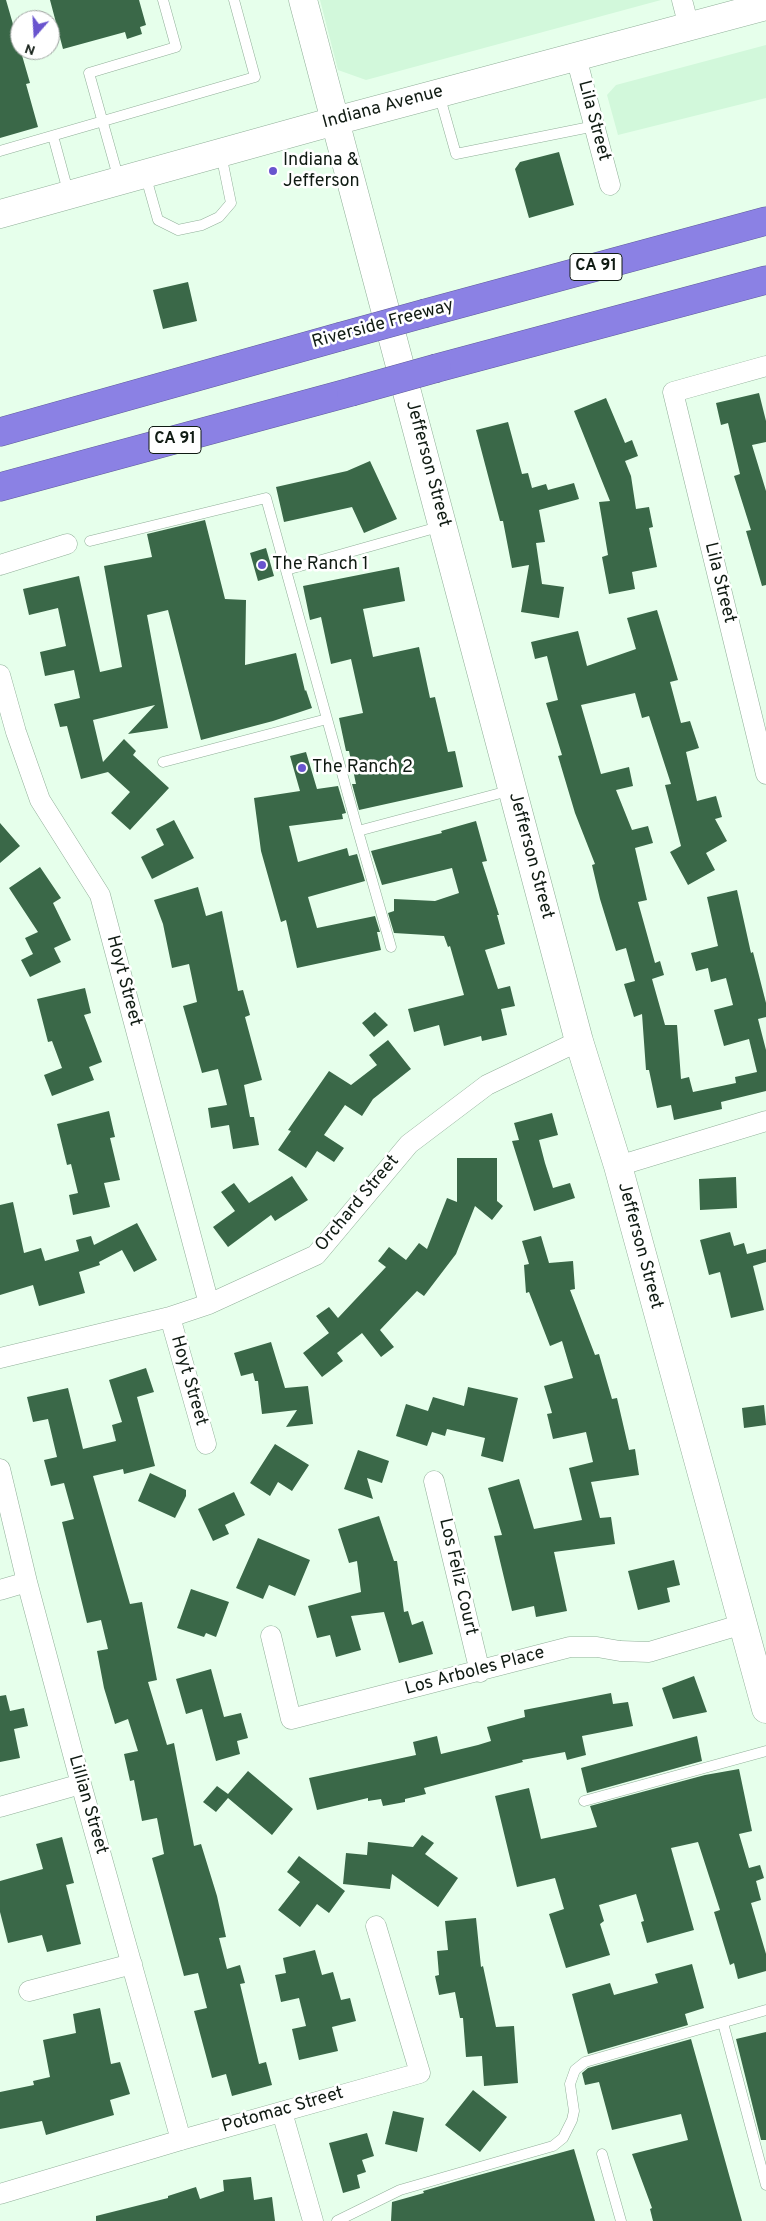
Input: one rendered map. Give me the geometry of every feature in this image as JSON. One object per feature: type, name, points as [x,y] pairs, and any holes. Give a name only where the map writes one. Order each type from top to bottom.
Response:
[{"type":"highway","name":"Riverside Freeway","points":[[0,432],[339,336],[766,221]]},
{"type":"highway","name":"CA 91","points":[[0,487],[766,280]]},
{"type":"street","name":"Jefferson Street","points":[[303,0],[579,1041],[618,1166],[766,1709]]},
{"type":"street","points":[[682,0],[689,27]]},
{"type":"street","name":"Indiana Avenue","points":[[0,214],[335,121],[766,6]]},
{"type":"street","name":"Lila Street","points":[[576,57],[610,185]]},
{"type":"street","name":"Lila Street","points":[[766,366],[673,392],[766,774]]},
{"type":"street","points":[[0,565],[67,544]]},
{"type":"street","name":"Hoyt Street","points":[[0,674],[16,732],[40,800],[100,895],[209,1304]]},
{"type":"street","name":"Orchard Street","points":[[0,1358],[170,1317],[209,1304],[316,1255],[409,1144],[487,1085],[579,1041]]},
{"type":"street","points":[[618,1166],[766,1121]]},
{"type":"street","name":"Hoyt Street","points":[[170,1317],[206,1444]]},
{"type":"street","name":"Lillian Street","points":[[0,1469],[27,1582],[80,1784],[181,2140]]},
{"type":"street","name":"Los Feliz Court","points":[[434,1481],[480,1672]]},
{"type":"street","points":[[0,1590],[27,1582]]},
{"type":"street","name":"Los Arboles Place","points":[[271,1636],[291,1719],[480,1672],[570,1647],[597,1647],[620,1651],[649,1652],[743,1624]]},
{"type":"street","points":[[0,1807],[80,1784]]},
{"type":"street","name":"Potomac Street","points":[[0,2194],[181,2140],[420,2073],[376,1926]]},
{"type":"street","points":[[29,1991],[132,1964]]},
{"type":"street","points":[[282,2112],[313,2221]]},
{"type":"lane","points":[[163,0],[176,48],[89,73],[102,122],[132,178],[158,220],[178,230],[202,225],[219,217],[231,203],[221,153]]},
{"type":"lane","points":[[0,151],[255,77],[234,0]]},
{"type":"lane","points":[[439,94],[456,154],[594,126]]},
{"type":"lane","points":[[53,136],[69,195]]},
{"type":"lane","points":[[90,541],[266,498],[390,947]]},
{"type":"lane","points":[[286,570],[443,526]]},
{"type":"lane","points":[[163,762],[327,719]]},
{"type":"lane","points":[[358,831],[513,790]]},
{"type":"lane","points":[[584,1801],[766,1751]]},
{"type":"lane","points":[[337,2221],[400,2190],[553,2146],[563,2138],[572,2120],[574,2111],[570,2084],[575,2070],[585,2062],[766,2010]]},
{"type":"lane","points":[[723,2022],[766,2185]]},
{"type":"lane","points":[[602,2154],[621,2221]]},
{"type":"shaded area","points":[[320,0],[661,0],[366,80],[338,70]]},
{"type":"shaded area","points":[[766,45],[766,98],[618,135],[607,95],[616,85]]},
{"type":"building","points":[[0,0],[6,0],[10,14],[10,60],[23,60],[30,83],[26,84],[38,127],[0,138]]},
{"type":"building","points":[[50,0],[139,0],[146,25],[140,27],[142,34],[127,39],[125,32],[63,49],[60,38],[60,10],[53,10]]},
{"type":"building","points":[[559,152],[574,205],[529,218],[515,169],[520,162]]},
{"type":"building","points":[[188,282],[197,321],[163,329],[153,290]]},
{"type":"building","points":[[759,393],[766,421],[766,442],[752,445],[766,491],[766,585],[762,586],[746,531],[751,530],[734,476],[740,474],[728,423],[721,425],[716,403]]},
{"type":"building","points":[[606,398],[625,443],[632,440],[638,456],[625,461],[631,476],[636,509],[649,507],[653,527],[649,528],[657,567],[632,572],[635,589],[609,594],[602,557],[608,555],[599,502],[610,501],[574,411]]},
{"type":"building","points":[[508,422],[522,474],[528,473],[532,488],[546,484],[548,490],[574,483],[579,499],[539,510],[545,542],[536,543],[542,584],[564,587],[559,618],[521,612],[529,565],[512,568],[503,521],[500,521],[476,430]]},
{"type":"building","points":[[370,461],[397,519],[364,533],[352,507],[284,522],[276,487],[347,471]]},
{"type":"building","points":[[205,520],[225,599],[246,600],[245,665],[296,653],[305,691],[312,708],[273,721],[201,740],[168,610],[147,615],[168,728],[128,734],[155,705],[93,720],[103,762],[124,739],[136,751],[133,755],[169,788],[130,830],[111,813],[130,792],[108,772],[81,779],[67,726],[60,727],[54,704],[80,698],[74,670],[45,676],[40,652],[66,646],[58,608],[29,615],[23,589],[79,576],[100,672],[122,667],[104,566],[152,557],[147,534]]},
{"type":"building","name":"The Ranch 1","points":[[266,548],[274,576],[258,581],[250,553]]},
{"type":"building","points":[[399,567],[405,601],[363,609],[373,657],[419,647],[430,698],[435,697],[448,752],[455,751],[463,787],[359,810],[352,784],[356,784],[349,751],[346,751],[339,718],[363,713],[351,659],[331,664],[321,617],[310,620],[303,586]]},
{"type":"building","points":[[657,610],[678,680],[670,682],[681,723],[690,721],[699,748],[686,752],[697,801],[716,796],[722,817],[715,819],[727,841],[706,853],[715,870],[688,885],[670,852],[681,846],[665,785],[671,784],[649,716],[642,718],[635,693],[581,705],[601,774],[629,767],[633,786],[616,790],[632,830],[648,826],[653,843],[635,848],[647,900],[638,902],[655,963],[660,961],[664,975],[652,979],[665,1025],[677,1025],[681,1079],[689,1077],[693,1092],[736,1083],[735,1077],[757,1072],[749,1039],[724,1046],[714,1010],[733,1005],[726,978],[711,982],[708,968],[696,971],[691,953],[718,946],[707,897],[737,890],[751,953],[753,952],[766,1003],[766,1017],[758,1019],[766,1050],[766,1091],[721,1102],[722,1109],[674,1120],[671,1105],[657,1108],[649,1070],[646,1070],[642,1014],[634,1017],[624,984],[635,981],[626,948],[616,951],[600,899],[592,865],[595,864],[575,813],[558,756],[562,755],[546,703],[558,700],[547,656],[535,659],[531,642],[578,631],[587,666],[636,649],[627,618]]},
{"type":"building","points":[[306,752],[317,789],[338,786],[346,813],[342,814],[343,819],[289,826],[298,862],[347,848],[349,856],[357,854],[365,881],[308,897],[317,928],[375,916],[380,932],[377,932],[381,950],[297,968],[286,920],[281,922],[261,851],[254,798],[300,791],[290,756]]},
{"type":"building","points":[[174,820],[194,858],[152,879],[141,857],[164,845],[156,829]]},
{"type":"building","points":[[476,821],[487,861],[482,862],[499,915],[497,915],[505,944],[485,950],[498,989],[510,986],[515,1006],[501,1009],[507,1035],[482,1041],[481,1036],[444,1046],[439,1025],[414,1032],[408,1009],[464,995],[450,946],[448,947],[444,936],[394,933],[388,913],[394,911],[394,899],[435,901],[459,893],[452,868],[382,885],[371,851],[442,833],[441,831]]},
{"type":"building","points":[[0,823],[20,846],[0,863]]},
{"type":"building","points":[[40,867],[61,898],[53,903],[71,940],[54,948],[61,962],[30,977],[21,960],[33,954],[25,938],[38,932],[9,888]]},
{"type":"building","points":[[198,887],[206,916],[222,911],[238,991],[243,990],[250,1015],[245,1017],[262,1080],[244,1085],[250,1117],[254,1117],[259,1145],[233,1149],[229,1125],[211,1128],[208,1108],[227,1105],[218,1069],[202,1073],[183,1006],[197,1002],[189,964],[172,968],[163,924],[154,900]]},
{"type":"building","points":[[85,988],[91,1013],[84,1015],[102,1062],[89,1067],[94,1080],[52,1096],[44,1075],[62,1068],[52,1041],[48,1042],[37,999]]},
{"type":"building","points":[[375,1012],[388,1025],[374,1037],[362,1023]]},
{"type":"building","points":[[388,1040],[411,1069],[373,1099],[362,1116],[345,1105],[324,1135],[344,1148],[334,1162],[317,1151],[306,1168],[278,1150],[291,1131],[288,1130],[329,1071],[351,1085],[377,1065],[369,1055]]},
{"type":"building","points":[[109,1111],[115,1137],[110,1138],[120,1180],[104,1183],[110,1207],[73,1215],[69,1195],[78,1193],[71,1164],[67,1165],[57,1124]]},
{"type":"building","points":[[552,1113],[558,1135],[539,1140],[545,1163],[553,1188],[570,1183],[575,1198],[534,1211],[512,1141],[519,1140],[514,1123]]},
{"type":"building","points":[[457,1158],[497,1158],[497,1201],[503,1206],[492,1220],[475,1206],[456,1254],[424,1296],[417,1291],[380,1330],[394,1347],[381,1357],[362,1333],[337,1353],[343,1361],[322,1377],[303,1353],[329,1333],[316,1316],[329,1307],[338,1318],[386,1267],[378,1261],[389,1247],[406,1260],[419,1243],[427,1249],[447,1198],[457,1202]]},
{"type":"building","points":[[292,1176],[308,1200],[275,1221],[271,1215],[228,1247],[213,1227],[235,1211],[221,1192],[234,1183],[249,1203]]},
{"type":"building","points":[[736,1177],[737,1208],[700,1210],[699,1179]]},
{"type":"building","points":[[13,1202],[24,1253],[41,1248],[45,1261],[79,1251],[76,1240],[91,1236],[94,1245],[137,1223],[157,1260],[134,1272],[122,1250],[99,1262],[100,1265],[79,1272],[85,1293],[39,1306],[33,1285],[0,1295],[0,1205]]},
{"type":"building","points":[[730,1232],[734,1246],[744,1243],[747,1254],[766,1249],[766,1262],[753,1266],[764,1310],[731,1318],[720,1272],[709,1275],[700,1240]]},
{"type":"building","points":[[541,1236],[549,1263],[573,1261],[575,1289],[570,1290],[595,1355],[599,1354],[612,1399],[617,1398],[629,1450],[635,1449],[639,1475],[591,1482],[600,1518],[611,1517],[615,1544],[554,1552],[567,1611],[536,1617],[534,1606],[512,1611],[494,1536],[502,1535],[488,1488],[519,1479],[534,1529],[582,1520],[569,1468],[593,1462],[586,1432],[553,1439],[547,1414],[552,1413],[544,1386],[573,1378],[562,1341],[550,1346],[529,1292],[526,1293],[524,1265],[529,1264],[522,1241]]},
{"type":"building","points":[[271,1342],[285,1388],[308,1386],[313,1424],[286,1427],[297,1410],[262,1414],[258,1381],[255,1381],[253,1373],[241,1376],[234,1353]]},
{"type":"building","points":[[146,1368],[154,1392],[137,1397],[155,1466],[124,1474],[123,1469],[93,1476],[130,1604],[142,1602],[157,1680],[148,1682],[167,1745],[174,1743],[194,1846],[201,1844],[217,1896],[226,1937],[219,1938],[227,1969],[240,1965],[245,1983],[240,1984],[259,2064],[266,2062],[272,2085],[232,2096],[226,2074],[212,2078],[194,2011],[207,2008],[198,1973],[184,1976],[152,1858],[164,1854],[157,1818],[142,1821],[134,1780],[130,1781],[124,1754],[138,1751],[128,1719],[115,1724],[104,1688],[97,1651],[108,1649],[101,1620],[87,1623],[62,1522],[74,1519],[64,1483],[51,1486],[44,1460],[57,1457],[48,1419],[33,1422],[27,1397],[68,1388],[83,1449],[116,1441],[112,1425],[122,1422],[109,1380]]},
{"type":"building","points":[[468,1387],[518,1398],[503,1462],[481,1456],[485,1438],[447,1429],[445,1436],[432,1432],[427,1446],[396,1436],[406,1404],[428,1411],[433,1397],[464,1406]]},
{"type":"building","points":[[764,1405],[766,1425],[744,1428],[742,1408]]},
{"type":"building","points":[[275,1444],[309,1465],[292,1491],[278,1482],[270,1496],[250,1483]]},
{"type":"building","points":[[358,1450],[389,1461],[382,1483],[367,1478],[373,1499],[344,1489]]},
{"type":"building","points":[[150,1473],[186,1490],[186,1496],[175,1518],[138,1501]]},
{"type":"building","points":[[234,1492],[245,1515],[225,1525],[229,1534],[213,1541],[198,1509]]},
{"type":"building","points":[[379,1516],[394,1561],[397,1561],[404,1612],[408,1611],[412,1625],[423,1621],[433,1654],[399,1663],[384,1612],[351,1616],[361,1650],[336,1657],[330,1635],[317,1638],[308,1606],[361,1592],[357,1561],[349,1563],[338,1529]]},
{"type":"building","points":[[258,1538],[310,1560],[295,1596],[269,1585],[263,1599],[236,1588]]},
{"type":"building","points":[[674,1560],[680,1585],[667,1588],[670,1602],[638,1610],[628,1571]]},
{"type":"building","points":[[191,1589],[229,1602],[216,1637],[206,1633],[204,1637],[177,1628]]},
{"type":"building","points":[[211,1669],[224,1717],[241,1713],[248,1738],[237,1741],[240,1754],[216,1761],[202,1709],[186,1714],[176,1679]]},
{"type":"building","points":[[694,1676],[707,1712],[673,1719],[662,1688]]},
{"type":"building","points":[[611,1693],[613,1704],[628,1702],[633,1726],[582,1736],[586,1755],[567,1760],[565,1752],[522,1760],[523,1762],[424,1788],[426,1794],[405,1799],[405,1802],[383,1806],[381,1799],[368,1801],[368,1798],[317,1810],[309,1778],[416,1755],[413,1742],[437,1736],[441,1754],[478,1745],[491,1741],[487,1727],[525,1717],[524,1710]]},
{"type":"building","points":[[6,1695],[10,1711],[24,1708],[28,1726],[14,1729],[20,1758],[0,1762],[0,1696]]},
{"type":"building","points":[[697,1736],[702,1761],[587,1793],[581,1768]]},
{"type":"building","points":[[739,1769],[752,1831],[739,1834],[749,1868],[760,1865],[764,1878],[756,1881],[761,1900],[751,1903],[766,1954],[766,1971],[738,1979],[734,1963],[730,1965],[714,1912],[720,1910],[698,1842],[671,1848],[694,1930],[647,1943],[641,1922],[644,1921],[636,1894],[599,1905],[604,1921],[600,1924],[610,1955],[566,1968],[549,1914],[564,1909],[555,1878],[517,1887],[495,1796],[529,1788],[541,1839],[597,1827],[590,1806],[705,1775]]},
{"type":"building","points":[[248,1771],[293,1809],[272,1835],[228,1798],[216,1812],[203,1802],[217,1786],[228,1794]]},
{"type":"building","points":[[422,1835],[434,1843],[425,1854],[458,1878],[438,1907],[392,1874],[390,1889],[343,1884],[346,1853],[367,1855],[368,1842],[413,1847]]},
{"type":"building","points":[[62,1837],[74,1883],[66,1885],[81,1944],[47,1952],[42,1935],[8,1943],[0,1912],[0,1881],[43,1869],[36,1844]]},
{"type":"building","points":[[299,1856],[345,1891],[329,1913],[317,1904],[300,1927],[278,1910],[300,1882],[287,1872]]},
{"type":"building","points":[[476,1918],[481,1967],[483,1966],[496,2027],[514,2026],[518,2083],[484,2086],[482,2056],[466,2057],[463,2018],[460,2018],[455,1992],[439,1995],[435,1976],[439,1975],[437,1951],[448,1950],[445,1921]]},
{"type":"building","points":[[315,1950],[322,1975],[333,1972],[341,2000],[350,1998],[356,2021],[332,2027],[338,2051],[299,2060],[292,2029],[306,2026],[299,1998],[281,2002],[275,1975],[286,1973],[283,1958]]},
{"type":"building","points":[[692,1964],[704,2008],[685,2014],[688,2025],[588,2054],[572,1994],[610,1983],[614,1995],[658,1983],[655,1974]]},
{"type":"building","points":[[100,2008],[111,2064],[120,2062],[130,2094],[110,2100],[114,2115],[46,2135],[42,2121],[0,2129],[0,2092],[34,2085],[33,2081],[50,2077],[43,2040],[76,2033],[73,2014]]},
{"type":"building","points":[[766,2032],[766,2140],[761,2140],[736,2039]]},
{"type":"building","points":[[691,2039],[742,2221],[653,2221],[650,2209],[652,2208],[632,2154],[688,2140],[681,2114],[612,2130],[599,2082],[585,2085],[582,2073],[588,2068]]},
{"type":"building","points":[[473,2090],[507,2117],[480,2152],[445,2125]]},
{"type":"building","points":[[393,2111],[424,2118],[417,2152],[385,2144]]},
{"type":"building","points":[[367,2133],[374,2156],[362,2160],[366,2172],[357,2175],[360,2188],[343,2193],[329,2143]]},
{"type":"building","points":[[574,2149],[595,2221],[391,2221],[392,2202],[424,2193],[423,2191]]},
{"type":"building","points":[[251,2177],[254,2200],[272,2197],[275,2221],[96,2221],[96,2216],[168,2198],[168,2196],[196,2187],[200,2199],[224,2191],[223,2180]]},
{"type":"place","name":"Indiana & Jefferson","points":[[273,171]]},
{"type":"place","name":"The Ranch 1","points":[[262,565]]},
{"type":"place","name":"The Ranch 2","points":[[302,768]]}]
